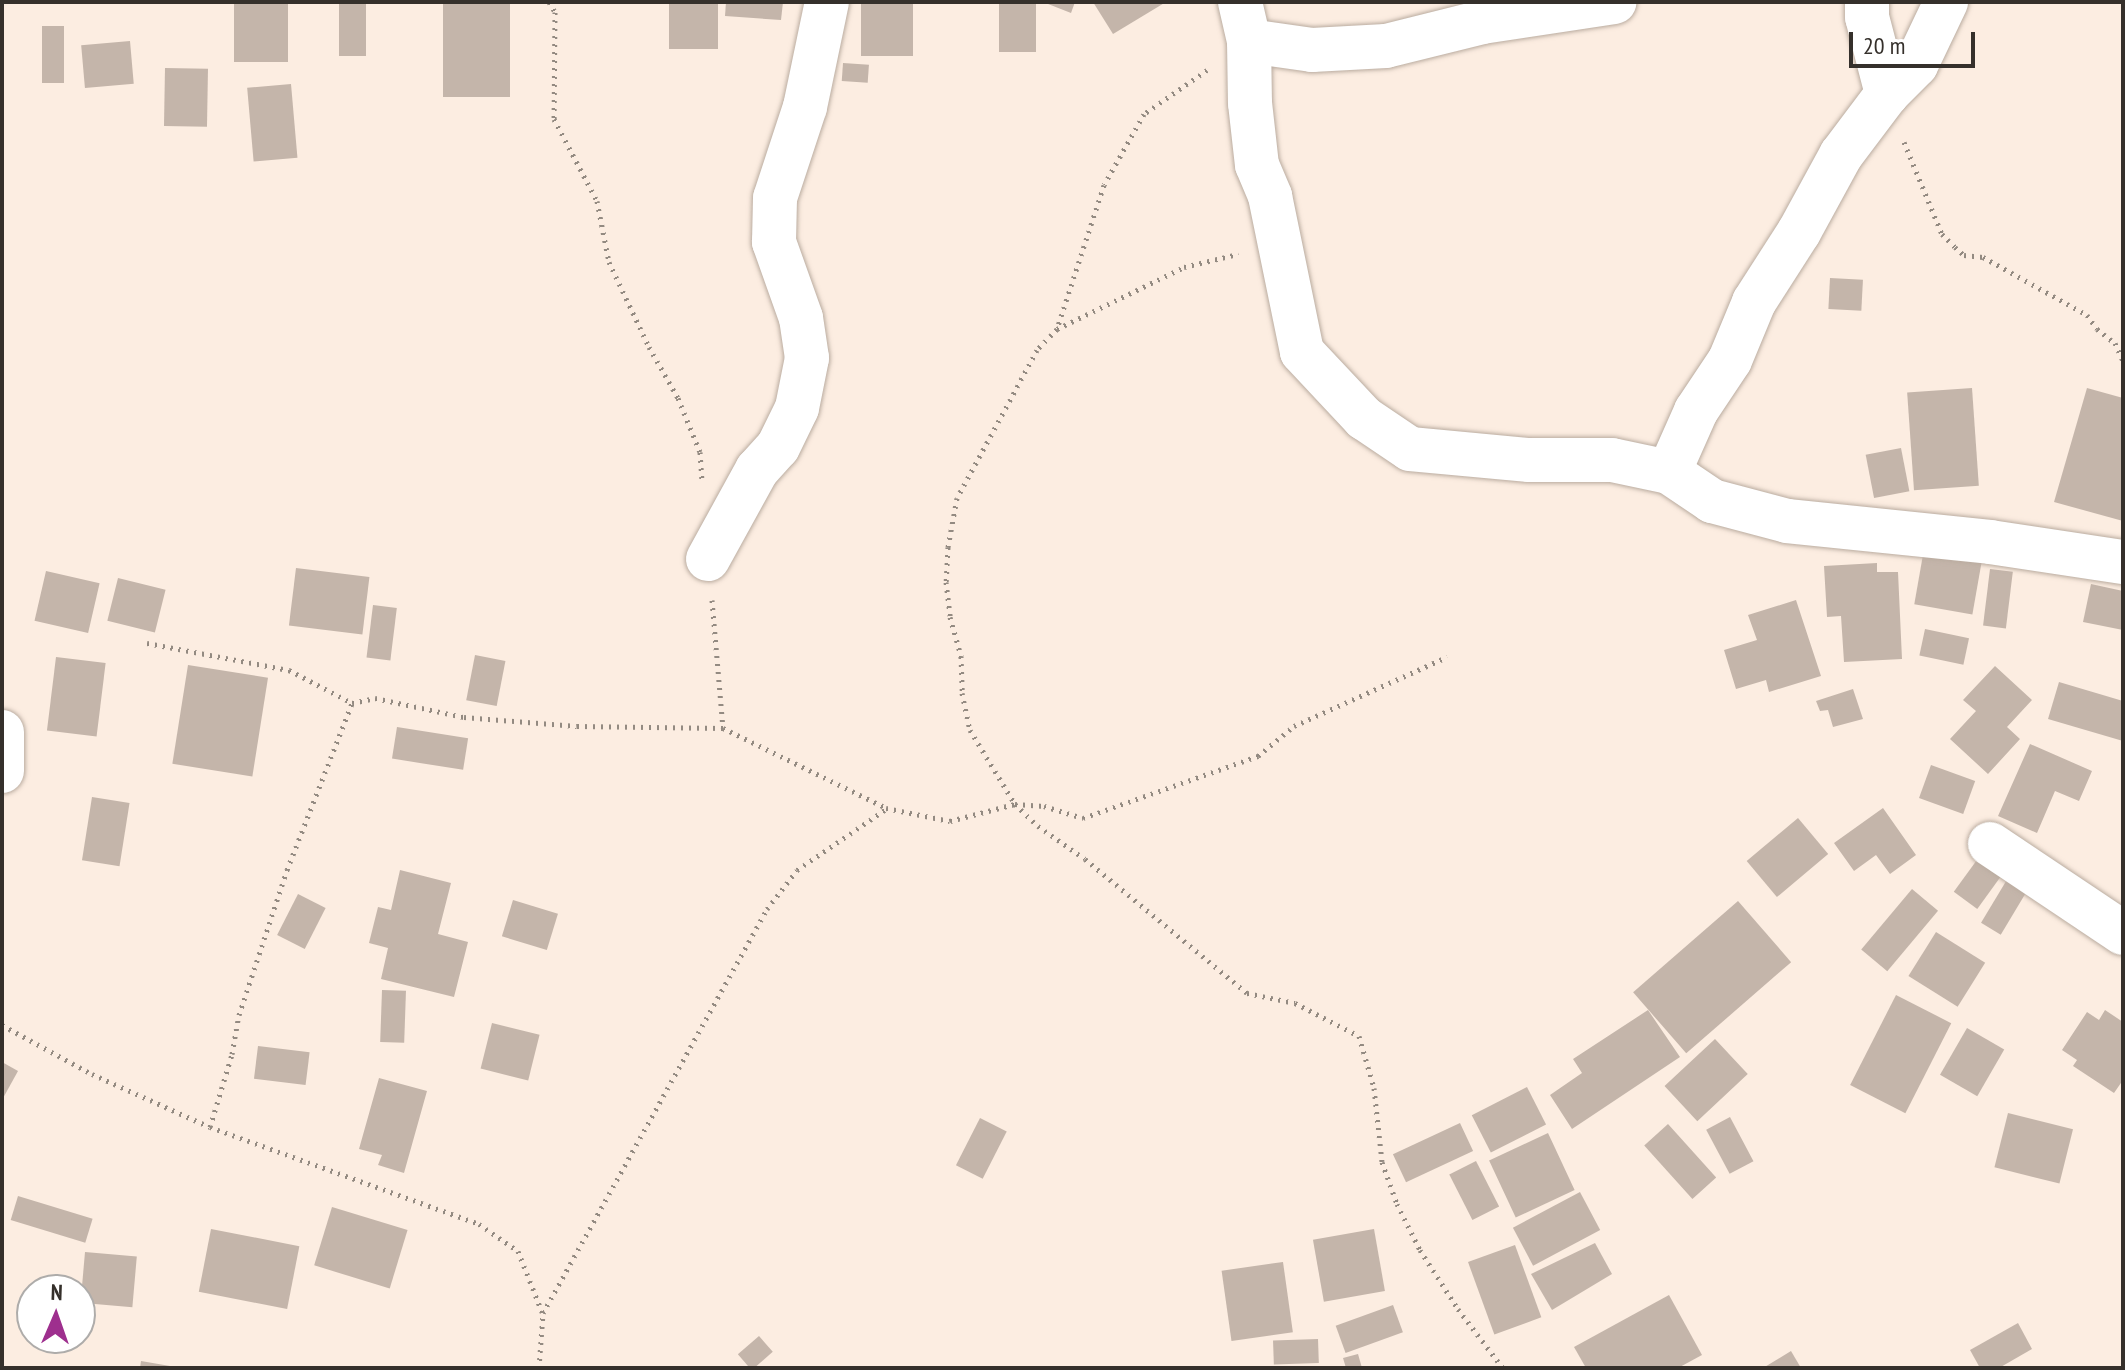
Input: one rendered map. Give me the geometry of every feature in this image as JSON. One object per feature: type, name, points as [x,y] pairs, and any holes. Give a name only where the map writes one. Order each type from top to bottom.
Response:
[{"type":"street","points":[[708,559],[757,470],[778,447],[797,408],[807,358],[801,318],[774,242],[775,198],[805,107],[827,2]]},
{"type":"street","points":[[1615,2],[1482,22],[1386,46],[1312,50],[1245,21],[1257,165],[1270,196],[1302,352],[1364,418],[1410,449],[1529,460],[1612,460],[1669,472],[1712,501],[1787,521],[1990,542],[2123,562]]},
{"type":"street","points":[[1867,2],[1867,17],[1887,94]]},
{"type":"street","points":[[1669,472],[1696,411],[1730,360],[1754,302],[1799,232],[1841,155],[1887,94],[1916,65],[1946,2]]},
{"type":"street","points":[[2,732],[2,771]]},
{"type":"street","points":[[1990,844],[2123,933]]},
{"type":"path","points":[[549,2],[555,12],[554,119],[597,201],[609,262],[626,302],[678,398],[700,452],[702,483]]},
{"type":"path","points":[[1057,329],[1104,185],[1144,114],[1245,21]]},
{"type":"path","points":[[1887,94],[1942,234],[1964,255],[1983,257],[2087,315],[2097,329],[2115,343],[2123,361]]},
{"type":"path","points":[[1278,244],[1184,267],[1057,329],[1037,350],[957,498],[948,547],[950,617],[961,656],[962,693],[970,730],[1015,804],[1038,826],[1085,859],[1247,993],[1295,1003],[1359,1036],[1374,1088],[1382,1162],[1397,1204],[1420,1250],[1458,1309],[1503,1368]]},
{"type":"path","points":[[708,559],[723,728]]},
{"type":"path","points":[[147,643],[289,670],[352,703],[375,698],[464,717],[577,726],[723,728],[886,808],[950,821],[1015,804],[1044,806],[1083,818],[1258,756],[1294,726],[1447,657]]},
{"type":"path","points":[[210,1127],[232,1054],[239,1015],[287,870],[352,703]]},
{"type":"path","points":[[539,1368],[543,1313],[767,909],[797,870],[886,808]]},
{"type":"path","points":[[2,1025],[92,1074],[210,1127],[479,1224],[518,1251],[543,1313]]},
{"type":"building","points":[[234,2],[288,2],[288,62],[234,62]]},
{"type":"building","points":[[339,2],[366,2],[366,56],[339,56]]},
{"type":"building","points":[[443,2],[510,2],[510,97],[443,97]]},
{"type":"building","points":[[669,2],[718,2],[718,49],[669,49]]},
{"type":"building","points":[[726,2],[783,2],[781,20],[725,16]]},
{"type":"building","points":[[861,2],[913,2],[913,56],[861,56]]},
{"type":"building","points":[[999,2],[1036,2],[1036,52],[999,52]]},
{"type":"building","points":[[1043,2],[1075,2],[1071,13]]},
{"type":"building","points":[[1093,2],[1166,2],[1113,34]]},
{"type":"building","points":[[42,26],[64,26],[64,83],[42,83]]},
{"type":"building","points":[[130,41],[134,84],[85,88],[81,45]]},
{"type":"building","points":[[843,63],[869,65],[868,83],[842,81]]},
{"type":"building","points":[[165,68],[208,69],[207,127],[164,126]]},
{"type":"building","points":[[291,84],[297,158],[254,162],[247,88]]},
{"type":"building","points":[[1830,278],[1863,280],[1861,311],[1828,309]]},
{"type":"building","points":[[1972,388],[1979,486],[1914,490],[1907,393]]},
{"type":"building","points":[[2087,388],[2123,398],[2123,521],[2054,502]]},
{"type":"building","points":[[1901,448],[1909,491],[1874,498],[1866,455]]},
{"type":"building","points":[[1924,549],[1982,559],[1972,614],[1914,604]]},
{"type":"building","points":[[1877,563],[1877,572],[1898,572],[1902,659],[1844,662],[1841,616],[1827,617],[1824,566]]},
{"type":"building","points":[[296,568],[369,577],[362,635],[289,626]]},
{"type":"building","points":[[1990,569],[2013,572],[2006,628],[1983,626]]},
{"type":"building","points":[[46,571],[100,583],[88,633],[35,621]]},
{"type":"building","points":[[118,578],[166,590],[155,633],[107,621]]},
{"type":"building","points":[[2091,584],[2123,591],[2123,630],[2083,622]]},
{"type":"building","points":[[1796,600],[1821,676],[1769,692],[1766,680],[1736,689],[1724,650],[1757,640],[1748,615]]},
{"type":"building","points":[[373,605],[397,608],[390,661],[367,658]]},
{"type":"building","points":[[1925,629],[1969,638],[1963,665],[1919,655]]},
{"type":"building","points":[[475,655],[505,661],[497,706],[466,700]]},
{"type":"building","points":[[56,657],[106,663],[97,737],[47,730]]},
{"type":"building","points":[[188,665],[268,678],[252,776],[172,764]]},
{"type":"building","points":[[1995,666],[2032,700],[2007,727],[2020,739],[1988,774],[1950,739],[1976,711],[1963,700]]},
{"type":"building","points":[[2059,682],[2123,701],[2123,741],[2048,719]]},
{"type":"building","points":[[1853,689],[1863,719],[1833,727],[1828,710],[1820,711],[1816,701]]},
{"type":"building","points":[[397,727],[468,738],[463,770],[392,759]]},
{"type":"building","points":[[2030,744],[2092,771],[2079,801],[2055,791],[2037,833],[1998,816]]},
{"type":"building","points":[[1931,765],[1975,781],[1963,814],[1919,798]]},
{"type":"building","points":[[92,797],[130,803],[120,866],[82,860]]},
{"type":"building","points":[[1883,808],[1916,855],[1890,874],[1876,855],[1854,871],[1834,843]]},
{"type":"building","points":[[1798,818],[1828,854],[1777,897],[1747,861]]},
{"type":"building","points":[[1982,853],[2005,870],[1977,909],[1954,892]]},
{"type":"building","points":[[2014,868],[2034,880],[2001,935],[1981,923]]},
{"type":"building","points":[[400,870],[451,883],[438,934],[468,942],[454,997],[381,979],[388,948],[369,943],[378,907],[391,910]]},
{"type":"building","points":[[1912,889],[1938,911],[1887,971],[1861,950]]},
{"type":"building","points":[[298,894],[326,908],[305,949],[277,935]]},
{"type":"building","points":[[513,900],[558,914],[547,950],[502,936]]},
{"type":"building","points":[[1738,901],[1791,962],[1686,1053],[1633,992]]},
{"type":"building","points":[[1936,932],[1985,963],[1958,1007],[1908,976]]},
{"type":"building","points":[[382,990],[406,991],[404,1043],[380,1042]]},
{"type":"building","points":[[1896,995],[1951,1023],[1905,1113],[1850,1085]]},
{"type":"building","points":[[1648,1010],[1680,1057],[1572,1129],[1550,1095],[1582,1073],[1573,1059]]},
{"type":"building","points":[[2105,1010],[2123,1022],[2123,1080],[2114,1093],[2073,1066],[2077,1060],[2062,1050],[2087,1012],[2099,1020]]},
{"type":"building","points":[[492,1023],[540,1035],[528,1080],[481,1069]]},
{"type":"building","points":[[1967,1028],[2004,1050],[1977,1096],[1940,1075]]},
{"type":"building","points":[[1715,1039],[1748,1074],[1697,1121],[1665,1086]]},
{"type":"building","points":[[258,1046],[310,1052],[306,1085],[254,1079]]},
{"type":"building","points":[[2,1062],[18,1071],[2,1100]]},
{"type":"building","points":[[379,1078],[427,1091],[404,1173],[378,1165],[382,1155],[359,1149]]},
{"type":"building","points":[[1527,1087],[1546,1124],[1491,1153],[1472,1115]]},
{"type":"building","points":[[2008,1113],[2073,1129],[2059,1184],[1994,1167]]},
{"type":"building","points":[[1730,1117],[1753,1161],[1730,1174],[1706,1130]]},
{"type":"building","points":[[980,1118],[1007,1132],[983,1179],[956,1165]]},
{"type":"building","points":[[1460,1123],[1473,1151],[1406,1182],[1393,1154]]},
{"type":"building","points":[[1668,1124],[1716,1178],[1692,1199],[1644,1145]]},
{"type":"building","points":[[1548,1133],[1575,1190],[1516,1218],[1489,1160]]},
{"type":"building","points":[[1476,1161],[1499,1206],[1472,1220],[1449,1175]]},
{"type":"building","points":[[1580,1192],[1600,1230],[1533,1266],[1513,1228]]},
{"type":"building","points":[[18,1196],[93,1219],[85,1243],[11,1220]]},
{"type":"building","points":[[332,1207],[408,1230],[390,1288],[314,1265]]},
{"type":"building","points":[[211,1229],[299,1246],[287,1309],[199,1292]]},
{"type":"building","points":[[1374,1229],[1385,1291],[1324,1302],[1313,1240]]},
{"type":"building","points":[[1595,1243],[1612,1274],[1552,1310],[1531,1274]]},
{"type":"building","points":[[1515,1245],[1541,1317],[1494,1334],[1468,1262]]},
{"type":"building","points":[[85,1252],[137,1257],[132,1307],[96,1304],[96,1274],[83,1274]]},
{"type":"building","points":[[1283,1262],[1293,1332],[1231,1341],[1222,1271]]},
{"type":"building","points":[[1669,1295],[1702,1355],[1678,1368],[1586,1368],[1574,1347]]},
{"type":"building","points":[[1393,1305],[1403,1332],[1346,1353],[1336,1326]]},
{"type":"building","points":[[2018,1323],[2032,1349],[1999,1368],[1980,1368],[1970,1350]]},
{"type":"building","points":[[759,1336],[773,1352],[754,1368],[750,1368],[738,1354]]},
{"type":"building","points":[[1318,1339],[1319,1363],[1274,1365],[1273,1341]]},
{"type":"building","points":[[1791,1351],[1801,1368],[1763,1368]]},
{"type":"building","points":[[1358,1354],[1362,1368],[1346,1368],[1343,1358]]},
{"type":"building","points":[[141,1361],[170,1366],[170,1368],[140,1368]]}]
